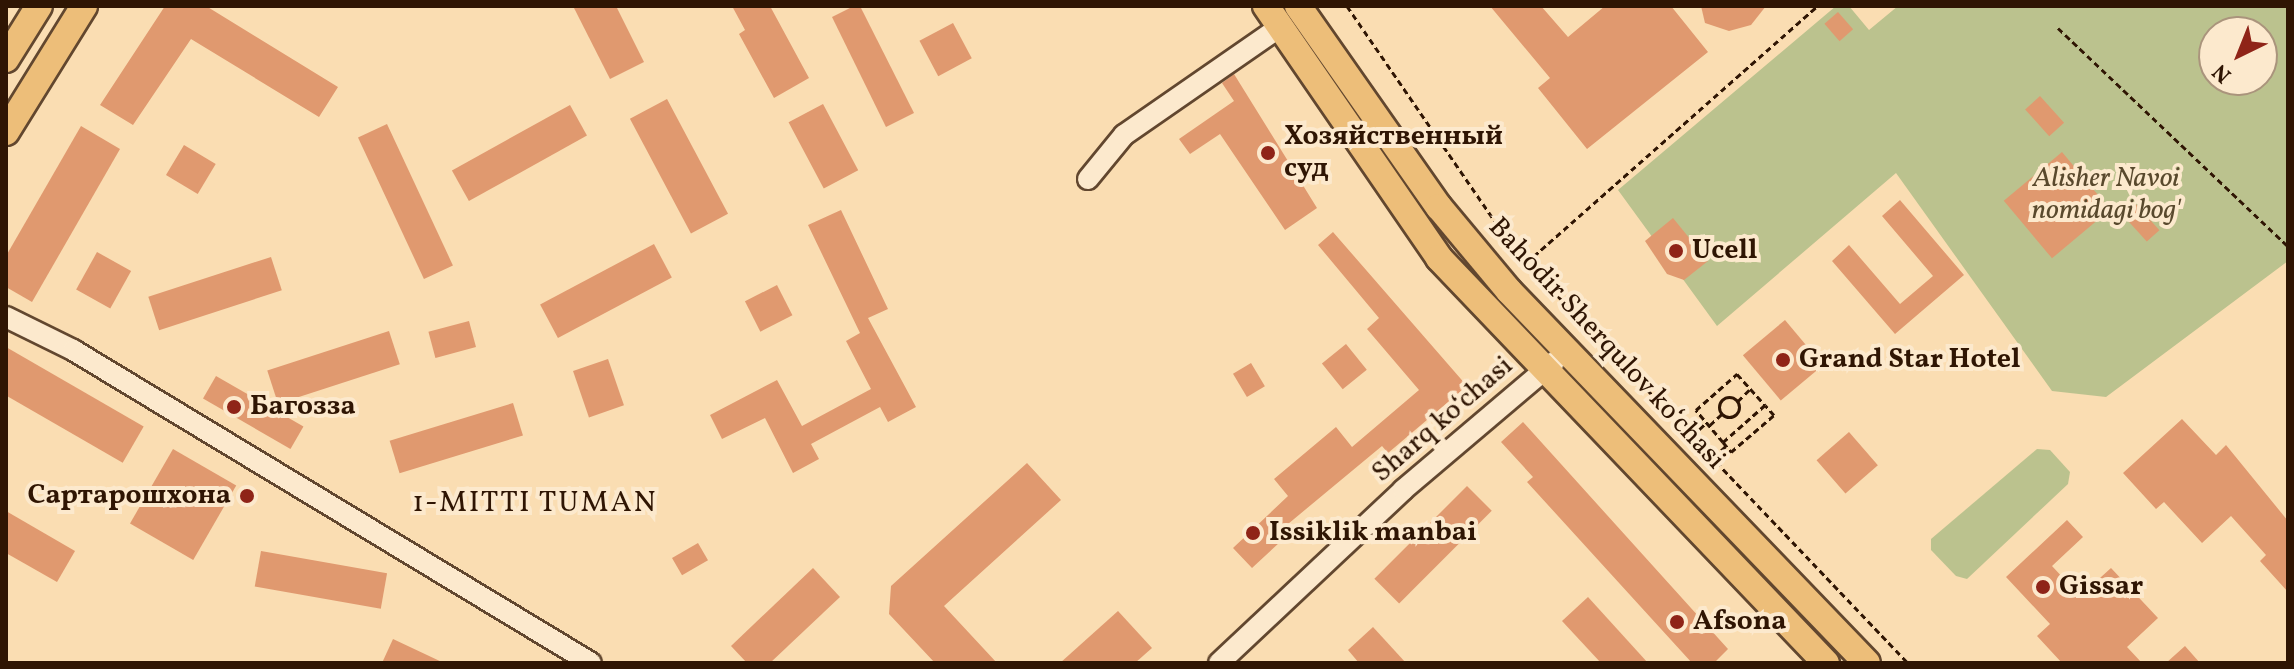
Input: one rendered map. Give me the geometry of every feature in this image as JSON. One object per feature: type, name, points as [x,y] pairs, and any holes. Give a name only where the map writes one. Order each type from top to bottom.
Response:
[{"type":"main road","points":[[39,6],[8,56],[15,70],[41,72]]},
{"type":"main road","points":[[6,132],[84,6]]},
{"type":"main road","name":"Bahodir Sherqulov ko‘chasi","points":[[1298,6],[1439,207],[1610,398],[1867,663]]},
{"type":"main road","points":[[1273,16],[1439,258],[1826,663]]},
{"type":"street","points":[[1088,179],[1124,135],[1273,16]]},
{"type":"street","points":[[6,317],[73,350],[591,663]]},
{"type":"street","name":"Sharq ko‘chasi","points":[[1219,663],[1403,490],[1566,351]]},
{"type":"street","points":[[1588,417],[1610,398]]},
{"type":"path","points":[[1347,6],[1526,263],[1908,663]]},
{"type":"path","points":[[1526,263],[1818,6]]},
{"type":"path","points":[[2058,28],[2288,246]]},
{"type":"path","points":[[2281,240],[2288,234]]},
{"type":"path","points":[[1737,374],[1750,389],[1774,415],[1731,452],[1696,410],[1737,374]]},
{"type":"path","points":[[1735,415],[1738,401],[1750,389]]},
{"type":"path","points":[[1717,391],[1724,398],[1738,401]]},
{"type":"path","points":[[1722,414],[1724,398]]},
{"type":"path","points":[[1713,458],[1765,405]]},
{"type":"path","points":[[1692,436],[1722,414],[1735,415],[1743,424]]},
{"type":"green space","name":"Alisher Navoi nomidagi bog'","points":[[1836,6],[1849,6],[1869,30],[1898,6],[2288,6],[2288,261],[2106,397],[2052,391],[1896,173],[1717,326],[1618,190]]},
{"type":"green space","points":[[2037,449],[2050,450],[2070,472],[2068,484],[1967,579],[1956,576],[1931,550],[1931,539]]},
{"type":"building","points":[[165,6],[206,6],[338,87],[319,117],[191,39],[133,125],[100,105]]},
{"type":"building","points":[[573,6],[616,6],[644,62],[610,79]]},
{"type":"building","points":[[732,6],[770,6],[809,78],[774,98],[739,34],[745,30]]},
{"type":"building","points":[[860,6],[914,113],[886,127],[832,17]]},
{"type":"building","points":[[1490,6],[1541,6],[1568,37],[1605,6],[1671,6],[1708,52],[1587,149],[1538,88],[1550,78]]},
{"type":"building","points":[[1701,6],[1766,6],[1751,25],[1729,31],[1705,23]]},
{"type":"building","points":[[1838,12],[1853,29],[1840,41],[1824,24]]},
{"type":"building","points":[[953,23],[972,58],[938,76],[919,41]]},
{"type":"building","points":[[1234,74],[1317,208],[1285,230],[1220,134],[1190,154],[1179,139],[1234,101],[1222,83]]},
{"type":"building","points":[[2040,96],[2064,123],[2049,136],[2025,109]]},
{"type":"building","points":[[667,99],[728,214],[691,234],[630,119]]},
{"type":"building","points":[[823,104],[858,170],[824,189],[789,122]]},
{"type":"building","points":[[570,105],[587,136],[469,201],[452,170]]},
{"type":"building","points":[[387,124],[453,265],[424,279],[358,138]]},
{"type":"building","points":[[81,126],[120,149],[32,302],[6,287],[6,256]]},
{"type":"building","points":[[184,145],[216,164],[198,194],[166,175]]},
{"type":"building","points":[[2062,152],[2110,209],[2052,258],[2004,201]]},
{"type":"building","points":[[1900,200],[1964,275],[1895,334],[1832,261],[1849,245],[1900,304],[1933,276],[1882,216]]},
{"type":"building","points":[[2134,202],[2159,230],[2147,242],[2121,213]]},
{"type":"building","points":[[841,210],[888,309],[868,318],[916,407],[888,422],[880,407],[811,444],[819,459],[793,473],[765,418],[722,439],[710,415],[777,380],[802,426],[871,389],[846,341],[860,333],[808,225]]},
{"type":"building","points":[[1673,218],[1708,261],[1684,280],[1667,274],[1645,241]]},
{"type":"building","points":[[1333,232],[1467,386],[1388,453],[1382,446],[1288,524],[1293,530],[1252,568],[1233,548],[1288,496],[1274,479],[1336,427],[1352,447],[1419,390],[1367,329],[1379,318],[1318,245]]},
{"type":"building","points":[[654,244],[672,278],[558,338],[540,305]]},
{"type":"building","points":[[97,252],[131,271],[110,309],[76,290]]},
{"type":"building","points":[[271,257],[282,290],[159,330],[148,297]]},
{"type":"building","points":[[777,285],[792,315],[760,332],[745,301]]},
{"type":"building","name":"Grand Star Hotel","points":[[1785,320],[1823,365],[1781,401],[1743,355]]},
{"type":"building","points":[[469,321],[476,347],[435,358],[428,332]]},
{"type":"building","points":[[389,331],[400,364],[278,404],[267,371]]},
{"type":"building","points":[[1346,344],[1367,370],[1343,389],[1322,364]]},
{"type":"building","points":[[6,347],[144,426],[123,463],[6,395]]},
{"type":"building","points":[[608,359],[624,405],[589,417],[573,371]]},
{"type":"building","points":[[1251,363],[1265,386],[1247,397],[1233,374]]},
{"type":"building","points":[[216,376],[303,426],[290,449],[203,399]]},
{"type":"building","points":[[513,403],[523,436],[400,473],[390,441]]},
{"type":"building","points":[[2182,419],[2216,455],[2226,445],[2288,521],[2288,592],[2260,561],[2266,555],[2231,516],[2202,543],[2164,502],[2156,509],[2123,473]]},
{"type":"building","points":[[1523,422],[1728,649],[1714,663],[1692,663],[1527,482],[1533,477],[1501,442]]},
{"type":"building","points":[[1849,432],[1878,465],[1845,493],[1817,460]]},
{"type":"building","points":[[173,449],[236,486],[193,560],[130,523]]},
{"type":"building","points":[[1027,463],[1061,500],[944,606],[997,663],[935,663],[889,614],[891,586]]},
{"type":"building","points":[[1467,486],[1492,511],[1399,603],[1374,579]]},
{"type":"building","points":[[6,511],[75,551],[57,582],[6,553]]},
{"type":"building","name":"Gissar","points":[[2067,520],[2083,537],[2052,566],[2080,596],[2111,568],[2158,618],[2127,647],[2142,663],[2062,663],[2037,636],[2050,624],[2006,577]]},
{"type":"building","points":[[698,543],[708,560],[682,575],[672,558]]},
{"type":"building","points":[[261,551],[387,573],[381,609],[255,586]]},
{"type":"building","points":[[813,568],[840,597],[770,663],[747,663],[731,646]]},
{"type":"building","points":[[1588,597],[1648,663],[1601,663],[1562,621]]},
{"type":"building","points":[[1118,611],[1152,648],[1135,663],[1060,663]]},
{"type":"building","points":[[1373,627],[1406,663],[1359,663],[1348,650]]},
{"type":"building","points":[[393,639],[444,663],[382,663]]},
{"type":"building","name":"Gissar","points":[[2185,646],[2200,663],[2166,663]]},
{"type":"place","name":"Хозяйственный суд","points":[[1268,153]]},
{"type":"place","name":"Ucell","points":[[1676,251]]},
{"type":"place","name":"Grand Star Hotel","points":[[1783,360]]},
{"type":"place","name":"Багозза","points":[[234,407]]},
{"type":"place","name":"Сартарошхона","points":[[247,496]]},
{"type":"place","name":"Issiklik manbai","points":[[1253,533]]},
{"type":"place","name":"Gissar","points":[[2043,587]]},
{"type":"place","name":"Afsona","points":[[1677,622]]},
{"type":"district","name":"1-MITTI TUMAN","points":[[535,503]]}]
